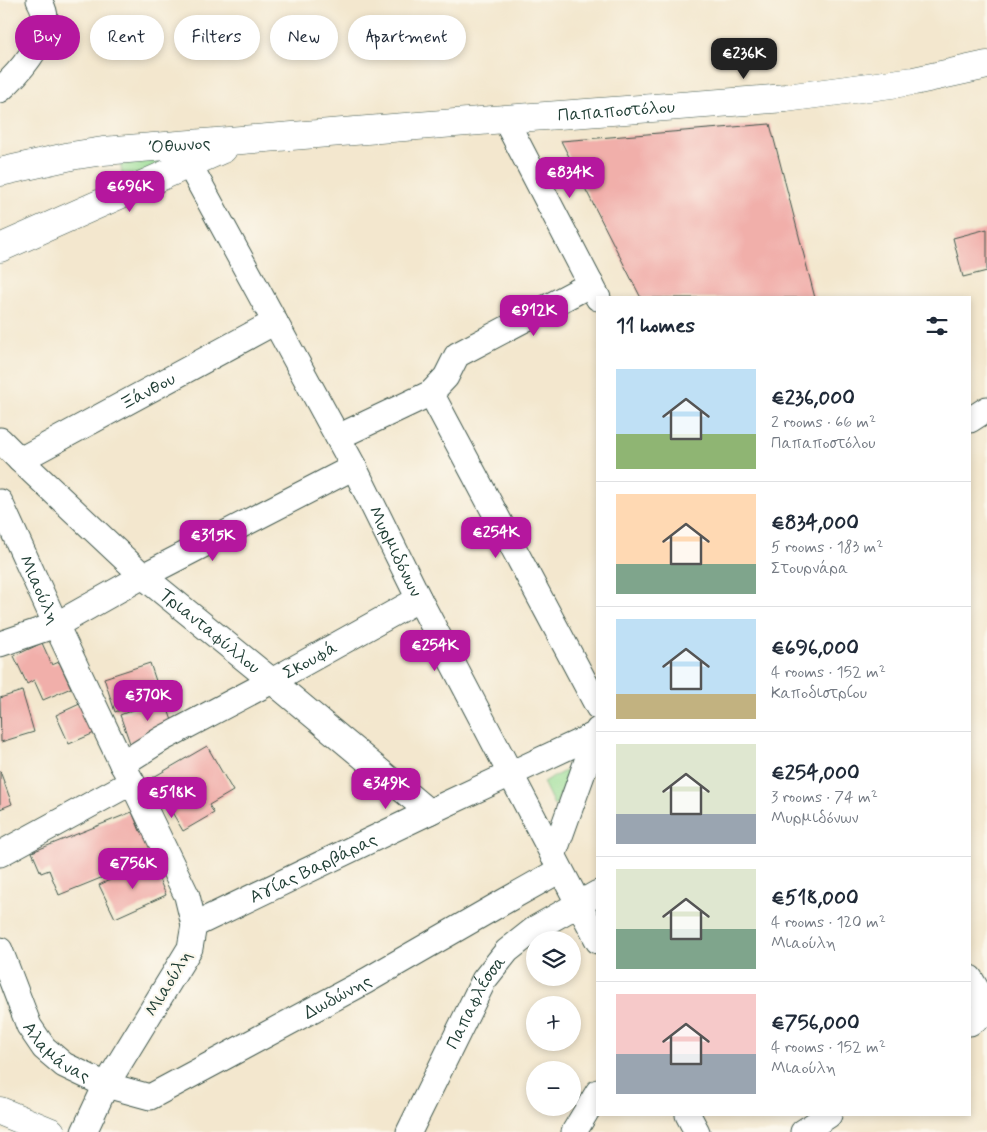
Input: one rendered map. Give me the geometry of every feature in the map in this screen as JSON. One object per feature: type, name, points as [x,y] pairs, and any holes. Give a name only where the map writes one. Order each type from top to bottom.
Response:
[{"type":"main road","name":"Παπαποστόλου","points":[[242,140],[786,98],[914,81],[987,65]]},
{"type":"main road","name":"Όθωνος","points":[[0,172],[103,151],[242,140]]},
{"type":"main road","points":[[0,248],[242,140]]},
{"type":"main road","points":[[103,151],[112,160],[117,170],[120,182],[118,196]]},
{"type":"main road","points":[[0,1111],[51,1132]]},
{"type":"street","points":[[0,90],[27,61],[44,31],[45,18],[39,0]]},
{"type":"street","points":[[338,437],[430,393],[446,377],[457,355],[595,291],[505,119]]},
{"type":"street","name":"Μυρμιδόνων","points":[[189,164],[338,437],[419,599],[557,863],[588,898],[596,932]]},
{"type":"street","name":"Ξάνθου","points":[[20,460],[275,322]]},
{"type":"street","points":[[430,393],[596,703]]},
{"type":"street","points":[[971,419],[987,409]]},
{"type":"street","name":"Τριανταφύλλου","points":[[0,440],[143,576],[429,812]]},
{"type":"street","points":[[0,644],[56,625],[143,576],[354,468]]},
{"type":"street","name":"Μιαούλη","points":[[0,502],[56,625],[187,896],[194,925],[190,948],[106,1085],[84,1132]]},
{"type":"street","name":"Σκουφά","points":[[0,854],[127,773],[162,738],[272,681],[419,599]]},
{"type":"street","name":"Αγίας Βαρβάρας","points":[[194,925],[596,732]]},
{"type":"street","points":[[557,863],[596,735]]},
{"type":"street","name":"Δωδώνης","points":[[106,1085],[150,1097],[156,1095],[366,981],[505,901],[557,863]]},
{"type":"street","name":"Παπαφλέσσα","points":[[409,1132],[484,980],[507,951],[536,928],[588,898]]},
{"type":"street","name":"Αλαμάνας","points":[[0,950],[29,1026],[44,1048],[64,1065],[106,1085]]},
{"type":"street","points":[[971,980],[987,1007]]},
{"type":"street","points":[[971,1022],[987,1012]]},
{"type":"street","points":[[574,1132],[596,1095]]},
{"type":"street","points":[[689,1116],[697,1132]]},
{"type":"street","points":[[803,1132],[827,1116]]},
{"type":"green space","points":[[176,153],[125,185],[119,159]]},
{"type":"green space","points":[[569,769],[571,771],[556,805],[554,805],[543,782]]},
{"type":"building","points":[[770,124],[814,296],[640,296],[561,141]]},
{"type":"building","points":[[987,229],[987,271],[963,277],[953,238]]},
{"type":"building","points":[[42,643],[52,665],[59,662],[71,688],[43,700],[34,680],[27,684],[14,656]]},
{"type":"building","points":[[150,663],[161,696],[115,712],[104,678]]},
{"type":"building","points":[[22,691],[34,732],[1,742],[0,698]]},
{"type":"building","points":[[164,698],[175,729],[131,746],[120,715]]},
{"type":"building","points":[[86,701],[99,731],[69,744],[56,715]]},
{"type":"building","points":[[207,746],[233,791],[209,805],[214,813],[183,831],[152,778]]},
{"type":"building","points":[[0,771],[12,804],[0,809]]},
{"type":"building","points":[[132,812],[140,831],[144,829],[155,856],[59,895],[49,870],[41,873],[32,852]]},
{"type":"building","points":[[151,861],[166,895],[115,918],[99,885]]}]
